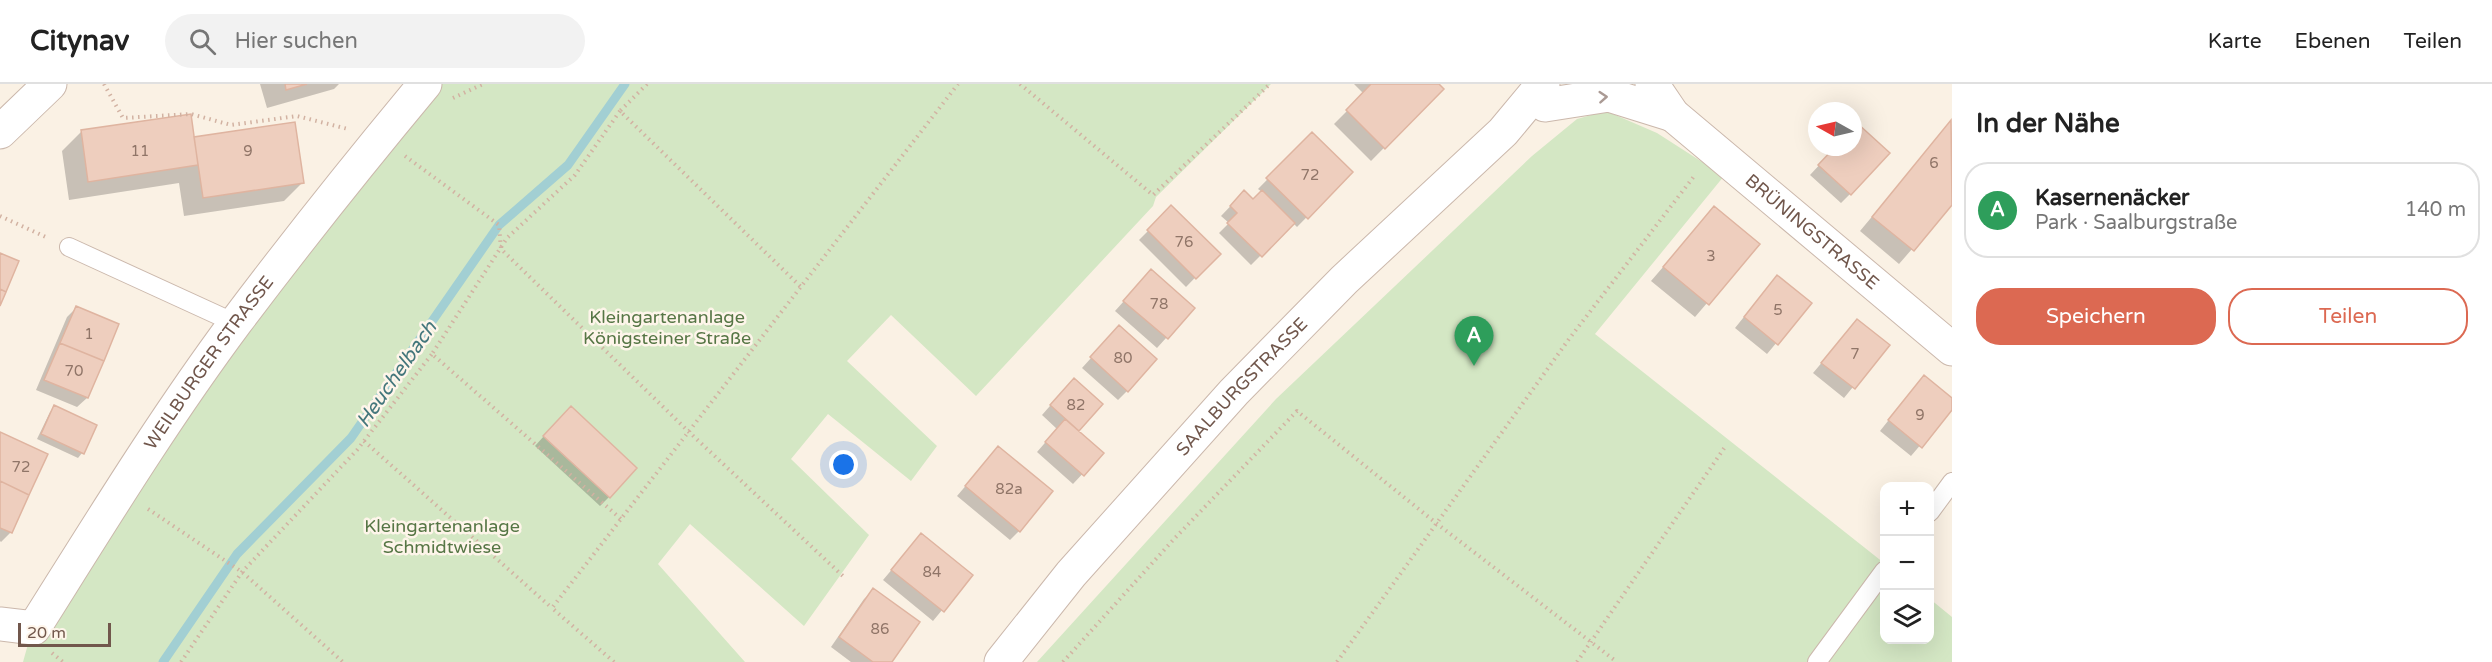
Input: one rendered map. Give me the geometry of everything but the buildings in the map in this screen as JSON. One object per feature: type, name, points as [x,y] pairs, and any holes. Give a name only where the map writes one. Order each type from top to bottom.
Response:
[{"type":"street","points":[[0,132],[50,84]]},
{"type":"street","name":"WEILBURGER STRASSE","points":[[0,624],[34,628],[121,490],[235,323],[425,84]]},
{"type":"street","name":"BRÜNINGSTRASSE","points":[[1652,84],[1673,115],[1952,349]]},
{"type":"street","name":"BRÜNINGSTRASSE","points":[[1551,91],[1609,95],[1673,115]]},
{"type":"street","name":"SAALBURGSTRASSE","points":[[1001,662],[1071,574],[1234,392],[1344,280],[1503,132],[1551,91]]},
{"type":"lane","points":[[69,247],[235,323]]},
{"type":"lane","points":[[1934,505],[1952,482]]},
{"type":"lane","points":[[1817,662],[1880,576]]},
{"type":"path","points":[[104,84],[123,118],[191,114],[231,125],[297,116],[380,138],[499,225],[501,249],[689,432],[844,577]]},
{"type":"path","points":[[181,662],[242,572],[364,441],[432,354],[507,237],[575,175],[620,111],[647,84]]},
{"type":"path","points":[[552,608],[958,84]]},
{"type":"path","points":[[1020,84],[1153,195],[1270,84]]},
{"type":"path","points":[[620,111],[801,287]]},
{"type":"path","points":[[1337,662],[1569,339],[1701,167]]},
{"type":"path","points":[[0,216],[69,247]]},
{"type":"path","points":[[432,354],[621,519]]},
{"type":"path","points":[[1063,662],[1174,539],[1297,411],[1436,523],[1617,662]]},
{"type":"path","points":[[364,441],[614,662]]},
{"type":"path","points":[[1577,662],[1725,447]]},
{"type":"path","points":[[121,490],[242,572],[343,662]]},
{"type":"green space","points":[[425,84],[1271,84],[1156,197],[1153,206],[976,396],[891,315],[847,361],[937,446],[911,481],[828,414],[791,459],[869,535],[804,626],[690,524],[658,564],[745,662],[23,662],[30,637]]},
{"type":"green space","points":[[1606,111],[1657,133],[1724,176],[1595,334],[1880,560],[1880,644],[1934,644],[1934,602],[1952,617],[1952,662],[1037,662],[1276,399],[1532,156],[1577,119]]},
{"type":"waterway","name":"Heuchelbach","points":[[163,662],[237,554],[351,438],[499,225],[568,165],[625,84]]},
{"type":"place","name":"Kasernenäcker","points":[[1474,366]]},
{"type":"park label","name":"Kleingartenanlage Königsteiner Straße","points":[[667,327]]},
{"type":"park label","name":"Kleingartenanlage Schmidtwiese","points":[[442,536]]}]
